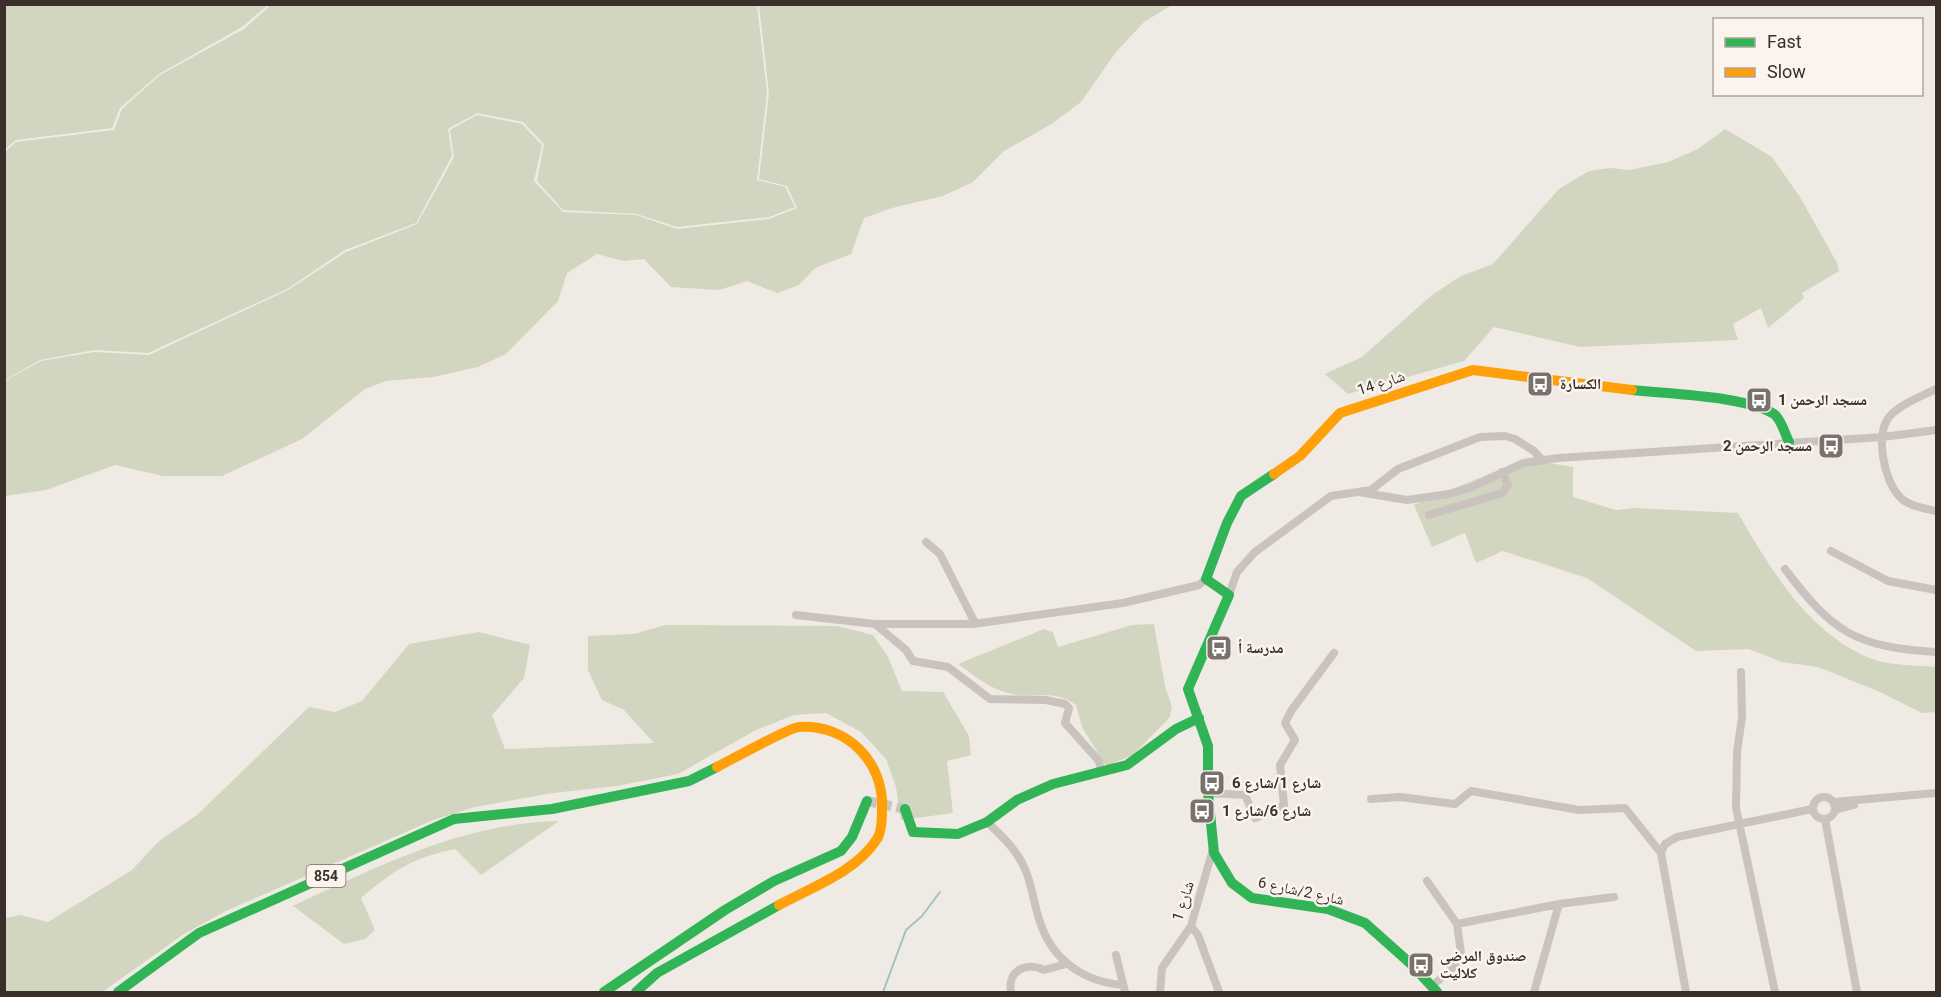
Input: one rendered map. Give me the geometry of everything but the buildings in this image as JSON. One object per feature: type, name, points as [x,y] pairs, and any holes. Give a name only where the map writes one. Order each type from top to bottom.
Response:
[{"type":"street","name":"شارع 14","points":[[1206,579],[1227,523],[1241,496],[1300,456],[1340,413],[1473,370],[1571,384],[1722,400],[1762,408],[1776,415],[1788,442]]},
{"type":"street","points":[[1936,388],[1888,418],[1883,436],[1882,458],[1899,496],[1916,506],[1936,512]]},
{"type":"street","points":[[1359,492],[1407,500],[1470,488],[1523,463],[1542,460],[1883,436],[1936,430]]},
{"type":"street","points":[[905,810],[913,832],[958,834],[987,822],[1017,800],[1053,784],[1127,765],[1176,729],[1199,718],[1188,689],[1238,572],[1263,545],[1331,496],[1371,490],[1398,469],[1480,437],[1504,436],[1515,439],[1534,451],[1542,460]]},
{"type":"street","points":[[1429,515],[1502,493],[1508,485],[1502,472]]},
{"type":"street","points":[[926,542],[940,554],[975,623]]},
{"type":"street","points":[[1831,551],[1888,581],[1936,590]]},
{"type":"street","points":[[1785,569],[1816,606],[1847,633],[1884,648],[1936,652]]},
{"type":"street","points":[[796,615],[875,624],[975,623],[1123,603],[1199,585],[1206,579],[1229,595]]},
{"type":"street","points":[[875,624],[906,650],[913,661],[948,667],[990,699],[1046,700],[1065,704],[1069,708],[1065,723],[1099,761],[1101,771]]},
{"type":"street","points":[[1208,793],[1245,795],[1255,818],[1284,805],[1280,765],[1295,740],[1285,723],[1291,711],[1334,652]]},
{"type":"street","points":[[1741,672],[1742,717],[1737,752],[1736,808],[1775,993]]},
{"type":"street","name":"شارع 2/شارع 6","points":[[1199,718],[1208,746],[1208,793],[1213,847],[1232,883],[1252,898],[1328,909],[1365,923],[1434,989]]},
{"type":"street","name":"854","points":[[118,993],[199,933],[454,819],[552,809],[689,782],[797,727],[828,731],[853,742],[874,767],[883,788],[878,838],[856,863],[657,973],[636,993]]},
{"type":"street","points":[[1371,799],[1400,797],[1455,804],[1471,791],[1579,810],[1625,808],[1661,853],[1686,993]]},
{"type":"street","points":[[1857,993],[1825,819],[1834,806],[1936,793]]},
{"type":"street","points":[[1812,809],[1815,800],[1821,797],[1828,797],[1834,806]]},
{"type":"street","points":[[1834,806],[1936,798]]},
{"type":"street","points":[[604,993],[725,910],[774,881],[840,851],[852,837],[867,801]]},
{"type":"street","points":[[1661,853],[1665,844],[1677,837],[1812,809]]},
{"type":"street","points":[[1812,809],[1818,818],[1825,819]]},
{"type":"street","points":[[987,822],[1010,844],[1025,869],[1040,925],[1052,948],[1065,964],[1102,983],[1124,989],[1116,955]]},
{"type":"street","name":"شارع 1","points":[[1160,993],[1162,968],[1191,926],[1213,847]]},
{"type":"street","points":[[1427,881],[1457,924],[1462,960],[1434,989]]},
{"type":"street","points":[[1457,924],[1559,904],[1614,897]]},
{"type":"street","points":[[1534,993],[1559,904]]},
{"type":"street","points":[[1191,926],[1198,935],[1219,993]]},
{"type":"street","points":[[1011,993],[1009,982],[1013,974],[1023,967],[1034,965],[1044,970],[1065,964]]},
{"type":"green space","points":[[5,4],[268,5],[242,27],[159,74],[120,108],[112,128],[16,140],[5,149]]},
{"type":"green space","points":[[271,5],[757,5],[767,93],[757,180],[785,187],[795,207],[769,217],[677,227],[637,214],[563,210],[537,181],[544,144],[523,122],[477,113],[448,129],[452,156],[416,223],[345,250],[287,289],[148,353],[94,350],[40,360],[5,380],[5,152],[16,142],[114,130],[122,109],[160,75],[244,29]]},
{"type":"green space","points":[[759,5],[1172,5],[1144,22],[1116,52],[1081,102],[1053,123],[1004,151],[973,182],[943,196],[892,208],[864,218],[851,254],[815,268],[799,285],[777,293],[747,281],[719,290],[671,287],[644,259],[623,261],[597,254],[567,273],[558,301],[506,354],[478,367],[433,377],[386,381],[365,389],[302,439],[222,476],[163,476],[115,465],[46,490],[5,496],[4,383],[8,379],[41,361],[94,352],[149,355],[288,290],[346,252],[417,224],[454,157],[450,130],[477,115],[522,124],[542,145],[534,181],[563,212],[636,215],[677,229],[769,219],[797,208],[787,186],[759,179],[769,93]]},
{"type":"green space","points":[[1725,129],[1772,157],[1800,197],[1837,263],[1839,271],[1802,293],[1804,298],[1768,328],[1761,308],[1733,324],[1738,340],[1580,347],[1494,327],[1464,361],[1348,394],[1325,374],[1362,357],[1432,295],[1461,276],[1493,264],[1559,189],[1589,171],[1610,168],[1630,170],[1668,162],[1698,149]]},
{"type":"green space","points":[[1525,459],[1573,467],[1573,497],[1616,510],[1635,508],[1738,513],[1793,598],[1829,634],[1849,648],[1872,659],[1896,664],[1936,667],[1936,712],[1922,713],[1880,692],[1818,667],[1782,662],[1749,649],[1696,651],[1587,578],[1503,551],[1476,563],[1465,533],[1432,547],[1414,505]]},
{"type":"green space","points":[[1154,624],[1165,686],[1172,707],[1170,717],[1133,755],[1106,766],[1082,727],[1076,705],[1060,697],[1004,692],[984,682],[958,664],[1044,629],[1053,632],[1058,647],[1132,625]]},
{"type":"green space","points":[[665,625],[837,626],[873,635],[888,657],[902,691],[943,692],[969,736],[971,755],[947,761],[953,813],[901,820],[896,787],[886,759],[861,732],[826,713],[794,715],[756,730],[678,774],[617,786],[553,793],[475,807],[433,820],[226,911],[184,934],[102,992],[5,992],[5,918],[21,915],[48,922],[132,870],[159,841],[197,815],[309,707],[335,712],[362,701],[409,644],[479,632],[530,645],[524,678],[492,715],[505,749],[654,743],[624,710],[602,700],[588,670],[588,636],[634,634]]},
{"type":"green space","points":[[559,821],[481,875],[455,849],[404,866],[361,898],[375,930],[365,939],[344,944],[293,906],[389,862],[455,838],[523,824]]},
{"type":"waterway","points":[[883,992],[906,930],[922,916],[940,892]]},
{"type":"tunnel","points":[[867,801],[905,809]]},
{"type":"traffic: fast","points":[[1632,390],[1727,400],[1762,408],[1776,416],[1789,442]]},
{"type":"traffic: fast","points":[[1274,474],[1241,496],[1227,523],[1206,579],[1229,595],[1188,689],[1208,746],[1208,793],[1214,853],[1232,883],[1252,898],[1328,909],[1365,923],[1411,964],[1437,992]]},
{"type":"traffic: fast","points":[[905,809],[913,832],[958,834],[987,822],[1017,800],[1053,784],[1127,765],[1176,729],[1199,718]]},
{"type":"traffic: fast","points":[[118,992],[199,933],[454,819],[552,809],[689,781],[717,767]]},
{"type":"traffic: fast","points":[[604,992],[725,910],[774,881],[841,851],[852,837],[867,801]]},
{"type":"traffic: fast","points":[[636,992],[657,973],[779,905]]},
{"type":"traffic: slow","points":[[1274,474],[1300,456],[1340,413],[1473,370],[1632,390]]},
{"type":"traffic: slow","points":[[717,767],[772,738],[799,727],[816,728],[847,739],[869,761],[877,776],[881,791],[881,828],[879,836],[868,851],[845,870],[779,905]]},
{"type":"place","name":"الكسارة","points":[[1540,384]]},
{"type":"place","name":"مسجد الرحمن 1","points":[[1759,400]]},
{"type":"place","name":"مسجد الرحمن 2","points":[[1831,446]]},
{"type":"place","name":"مدرسة أ","points":[[1219,648]]},
{"type":"place","name":"شارع 1/شارع 6","points":[[1212,783]]},
{"type":"place","name":"شارع 6/شارع 1","points":[[1202,811]]},
{"type":"place","name":"صندوق المرضى كلاليت","points":[[1421,965]]}]
